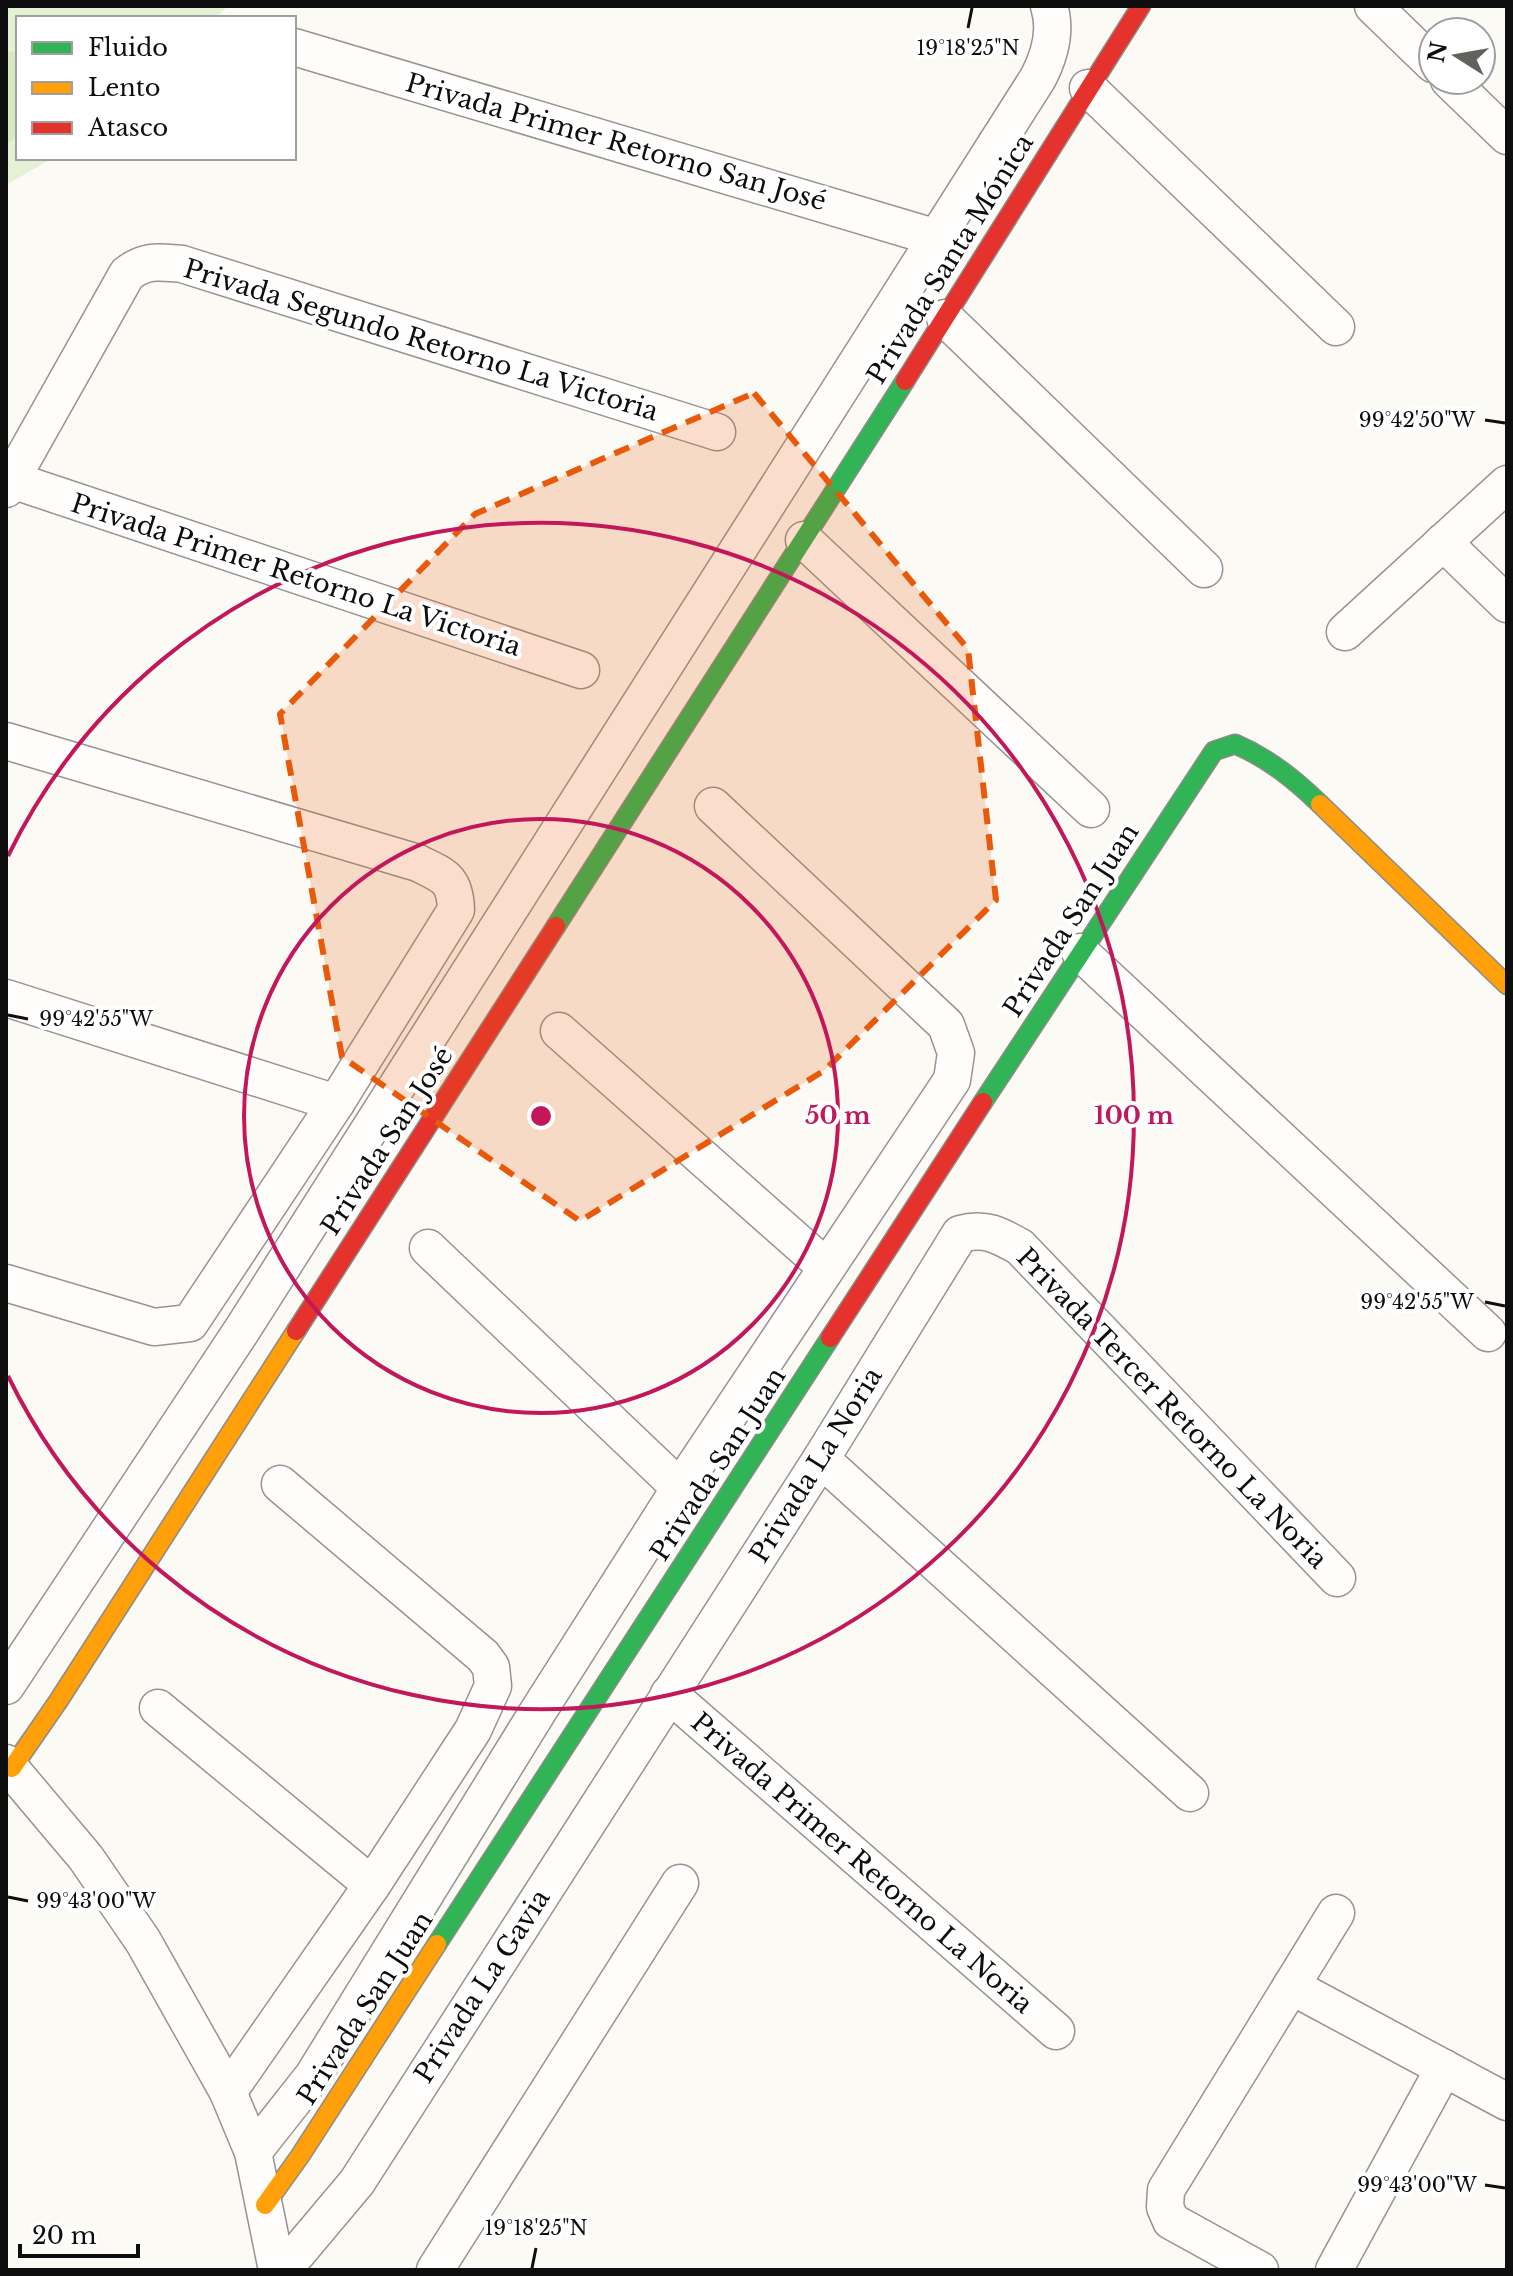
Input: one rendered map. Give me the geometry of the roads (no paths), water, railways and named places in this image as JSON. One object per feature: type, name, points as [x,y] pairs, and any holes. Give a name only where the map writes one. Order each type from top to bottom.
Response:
[{"type":"street","points":[[6,1686],[242,1330],[1047,61],[1054,23],[1049,6]]},
{"type":"street","name":"Privada Santa Mónica","points":[[804,540],[1141,6]]},
{"type":"street","points":[[1373,6],[1417,49]]},
{"type":"street","name":"Privada Primer Retorno San José","points":[[296,48],[937,238]]},
{"type":"street","points":[[1088,88],[1336,327]]},
{"type":"street","points":[[1466,96],[1507,136]]},
{"type":"street","name":"Privada Segundo Retorno La Victoria","points":[[9,484],[127,274],[139,264],[158,261],[182,264],[717,432]]},
{"type":"street","points":[[945,318],[1204,569]]},
{"type":"street","name":"Privada Primer Retorno La Victoria","points":[[9,484],[581,670]]},
{"type":"street","points":[[1345,632],[1507,484]]},
{"type":"street","points":[[804,540],[1091,809]]},
{"type":"street","name":"Privada San José","points":[[9,1765],[59,1700],[804,540]]},
{"type":"street","points":[[1443,542],[1507,604]]},
{"type":"street","points":[[6,741],[418,863],[443,876],[456,891],[456,910],[336,1103],[190,1323],[154,1327],[6,1283]]},
{"type":"street","name":"Privada San Juan","points":[[265,2205],[309,2143],[1080,952],[1214,751],[1235,744],[1256,753],[1290,776],[1507,985]]},
{"type":"street","points":[[253,2152],[313,2076],[680,1488],[952,1080],[956,1053],[946,1025],[713,806]]},
{"type":"street","points":[[1080,952],[1488,1333]]},
{"type":"street","points":[[6,998],[336,1103]]},
{"type":"street","points":[[559,1031],[826,1267]]},
{"type":"street","name":"Privada Tercer Retorno La Noria","points":[[960,1234],[977,1229],[992,1232],[1020,1247],[1337,1578]]},
{"type":"street","name":"Privada La Noria","points":[[669,1694],[821,1459],[960,1234]]},
{"type":"street","points":[[428,1248],[680,1488]]},
{"type":"street","points":[[821,1459],[1190,1793]]},
{"type":"street","points":[[228,2092],[372,1885],[473,1730],[493,1686],[491,1667],[483,1656],[280,1484]]},
{"type":"street","name":"Privada Primer Retorno La Noria","points":[[669,1694],[1056,2031]]},
{"type":"street","name":"Privada La Gavia","points":[[280,2270],[357,2182],[669,1694]]},
{"type":"street","points":[[158,1708],[372,1885]]},
{"type":"street","points":[[9,1765],[86,1858],[143,1941],[228,2092],[253,2152],[280,2270]]},
{"type":"street","points":[[435,2270],[680,1883]]},
{"type":"street","points":[[1260,2270],[1171,2221],[1165,2207],[1166,2190],[1336,1913]]},
{"type":"street","points":[[1291,1986],[1507,2102]]},
{"type":"street","points":[[1334,2270],[1444,2068]]}]
